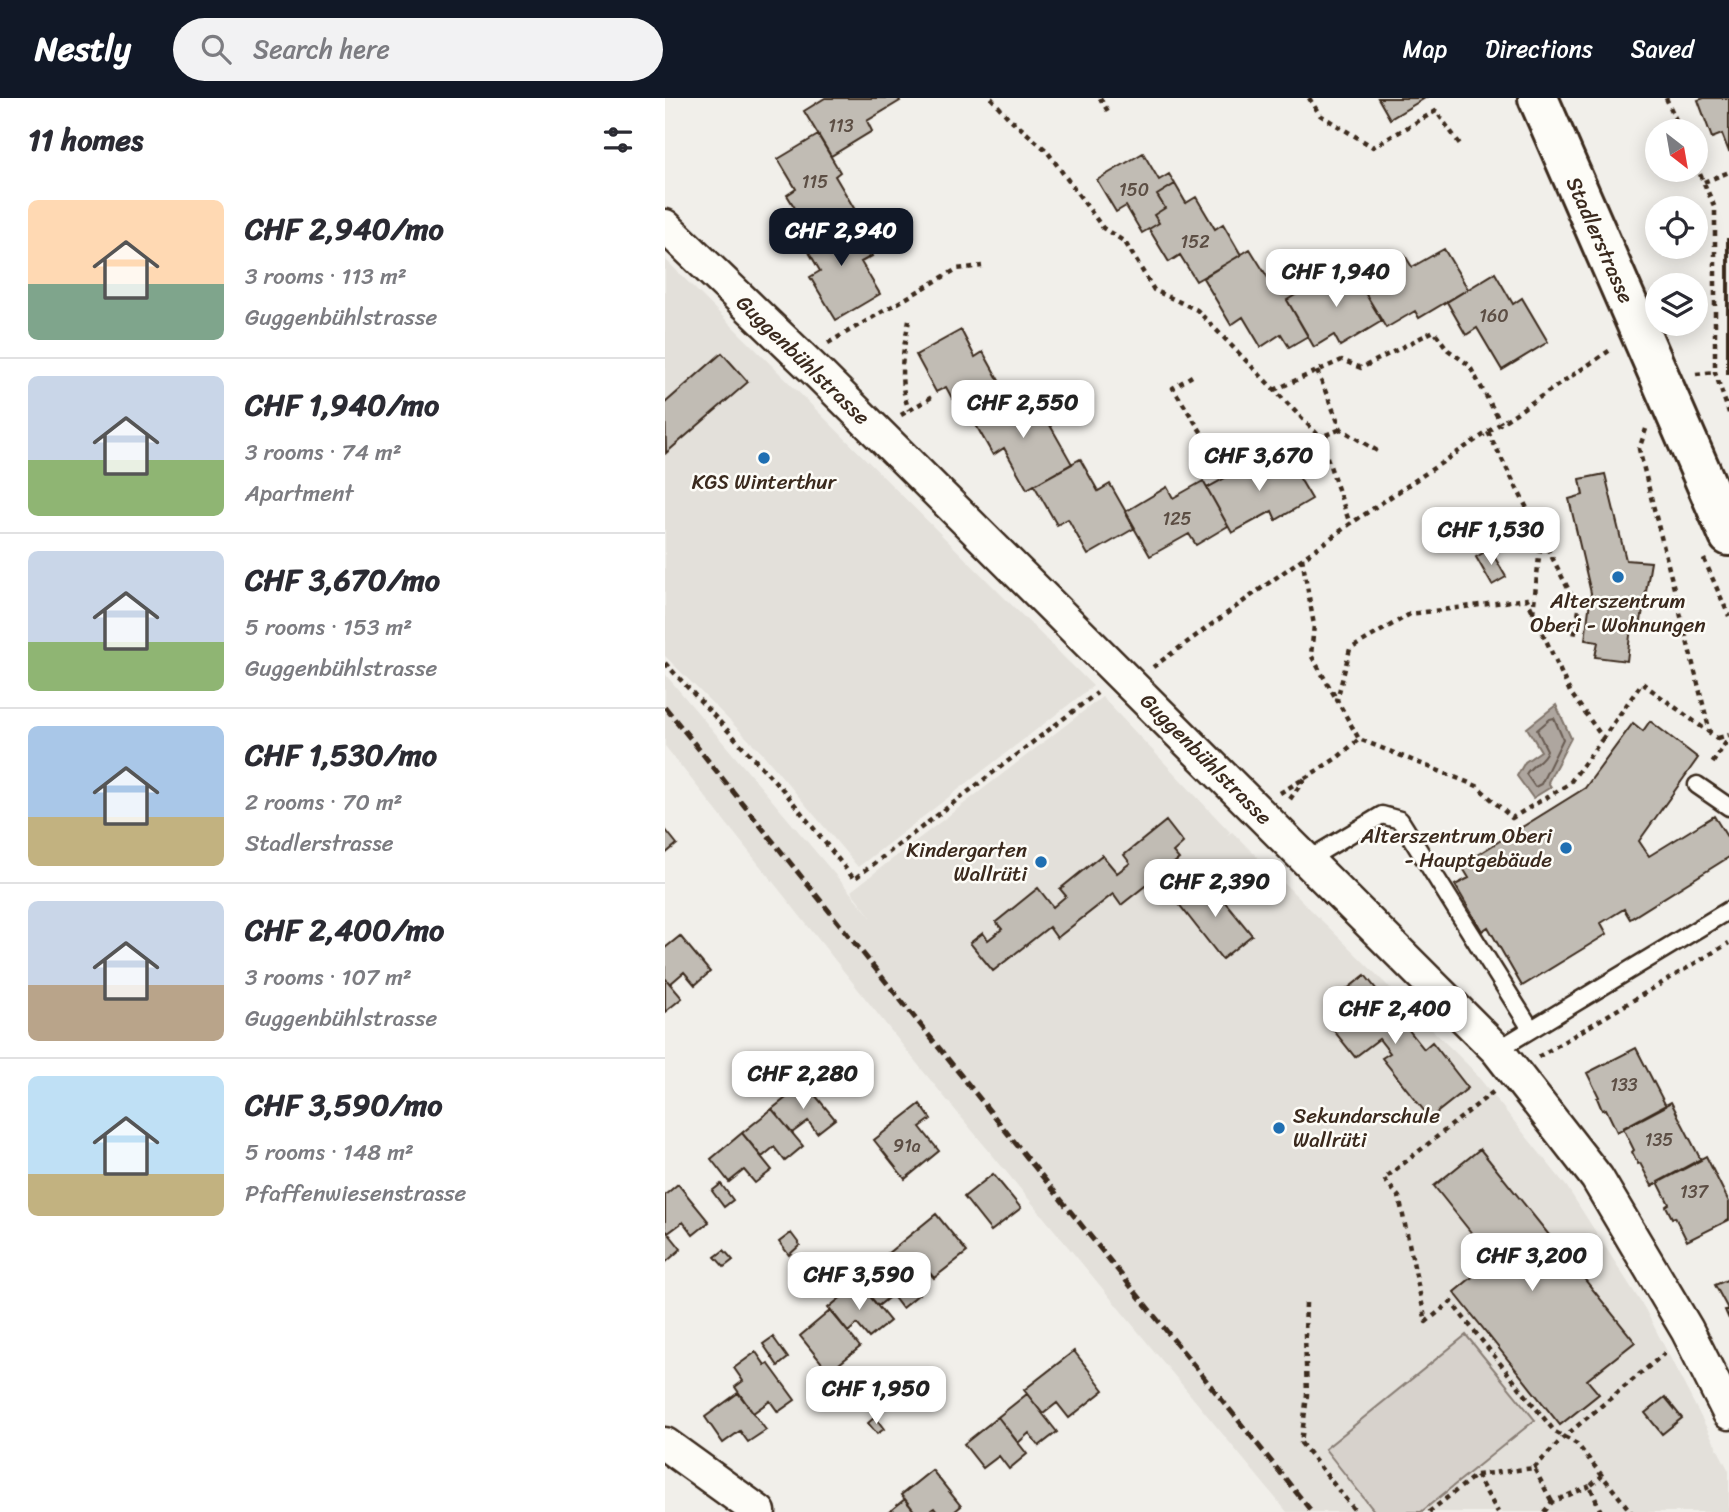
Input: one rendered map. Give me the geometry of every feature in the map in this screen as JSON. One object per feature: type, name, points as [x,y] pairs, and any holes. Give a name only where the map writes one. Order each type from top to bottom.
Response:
[{"type":"main road","name":"Stadlerstrasse","points":[[1538,98],[1729,536]]},
{"type":"street","name":"Guggenbühlstrasse","points":[[665,226],[821,376],[1497,1050],[1597,1178],[1687,1330],[1729,1413]]},
{"type":"street","points":[[665,1444],[759,1512]]},
{"type":"lane","points":[[1697,785],[1729,807]]},
{"type":"lane","points":[[1310,863],[1322,851],[1382,815],[1399,820],[1531,1029]]},
{"type":"lane","points":[[1497,1050],[1729,909]]},
{"type":"path","points":[[991,98],[1008,117],[1046,150],[1103,228],[1125,242],[1154,290],[1197,310],[1320,437],[1350,524]]},
{"type":"path","points":[[1100,98],[1109,113]]},
{"type":"path","points":[[1308,98],[1321,115],[1373,147],[1436,111],[1462,147]]},
{"type":"path","points":[[1666,98],[1676,119]]},
{"type":"path","points":[[1708,180],[1729,172]]},
{"type":"path","points":[[1703,182],[1715,208],[1715,372],[1729,413]]},
{"type":"path","points":[[818,349],[957,269],[982,266]]},
{"type":"path","points":[[909,320],[901,375],[909,410]]},
{"type":"path","points":[[1274,390],[1342,360],[1361,368],[1434,331],[1448,350],[1469,365],[1501,423]]},
{"type":"path","points":[[1144,674],[1350,524],[1612,348]]},
{"type":"path","points":[[1317,371],[1341,429],[1379,452]]},
{"type":"path","points":[[1696,374],[1715,372]]},
{"type":"path","points":[[1192,376],[1173,388],[1212,449],[1233,443],[1320,437],[1341,429]]},
{"type":"path","points":[[891,421],[932,397]]},
{"type":"path","points":[[1646,428],[1639,449],[1710,733]]},
{"type":"path","points":[[1487,432],[1579,610],[1574,637]]},
{"type":"path","points":[[1533,614],[1541,535]]},
{"type":"path","points":[[1302,558],[1314,625],[1311,654],[1359,739],[1477,786],[1512,818],[1569,784],[1642,683],[1727,745],[1697,785]]},
{"type":"path","points":[[1337,700],[1350,649],[1410,614],[1527,599],[1570,692],[1603,738]]},
{"type":"path","points":[[665,663],[784,791],[854,879],[1103,688]]},
{"type":"path","points":[[1717,739],[1729,735]]},
{"type":"path","points":[[1270,800],[1337,758],[1359,739]]},
{"type":"path","points":[[1289,800],[1305,778]]},
{"type":"path","points":[[1528,1063],[1729,943]]},
{"type":"path","points":[[1498,1088],[1384,1179],[1399,1197],[1426,1322],[1451,1302],[1555,1432],[1577,1444],[1631,1512]]},
{"type":"path","points":[[1306,1303],[1307,1395],[1301,1443],[1356,1512]]},
{"type":"path","points":[[1429,1512],[1476,1475],[1534,1468],[1564,1437],[1672,1347]]},
{"type":"path","points":[[1534,1468],[1552,1502]]},
{"type":"path","points":[[1476,1475],[1497,1512]]},
{"type":"path","points":[[1544,1512],[1552,1502],[1590,1486],[1602,1476]]},
{"type":"path","points":[[1590,1486],[1601,1512]]},
{"type":"path","points":[[1438,1505],[1441,1512]]},
{"type":"shaded area","name":"KGS Winterthur","points":[[665,259],[1093,686],[858,867],[762,753],[665,656]]},
{"type":"shaded area","name":"Sekundarschule Wallrüti","points":[[665,674],[871,917],[851,891],[1102,697],[1230,832],[1227,835],[1232,832],[1471,1068],[1567,1187],[1645,1309],[1729,1471],[1729,1512],[1287,1512],[923,1071],[665,746]]},
{"type":"shaded area","points":[[1466,1335],[1535,1420],[1421,1512],[1375,1512],[1325,1449]]},
{"type":"water","points":[[1556,705],[1571,738],[1548,782],[1551,787],[1533,798],[1517,776],[1525,762],[1541,751],[1527,728]]},
{"type":"building","points":[[825,98],[898,98],[900,101],[867,121],[872,131],[831,156],[804,111]]},
{"type":"building","points":[[1378,98],[1425,98],[1390,119]]},
{"type":"building","points":[[1729,98],[1729,152],[1722,134],[1712,138],[1708,119],[1705,119],[1698,100]]},
{"type":"building","points":[[818,135],[840,172],[835,176],[855,210],[812,236],[787,195],[796,189],[778,159]]},
{"type":"building","points":[[1143,153],[1159,180],[1169,174],[1175,184],[1157,195],[1165,208],[1154,215],[1159,223],[1142,233],[1126,206],[1116,212],[1097,180]]},
{"type":"building","points":[[1175,184],[1186,203],[1196,197],[1215,229],[1223,224],[1241,255],[1196,281],[1180,255],[1169,262],[1149,229],[1159,223],[1154,215],[1165,208],[1157,195]]},
{"type":"building","points":[[847,215],[872,256],[861,262],[880,294],[836,320],[810,277],[820,271],[803,242]]},
{"type":"building","points":[[1729,239],[1729,263],[1727,263]]},
{"type":"building","points":[[1250,249],[1268,278],[1282,270],[1297,294],[1287,300],[1308,336],[1289,347],[1281,334],[1261,347],[1243,317],[1231,325],[1203,278]]},
{"type":"building","points":[[1444,249],[1468,289],[1419,318],[1415,311],[1386,328],[1358,281],[1404,254],[1412,267]]},
{"type":"building","points":[[1360,263],[1368,275],[1358,281],[1382,321],[1340,346],[1334,335],[1314,347],[1287,300],[1317,282],[1320,287]]},
{"type":"building","points":[[1729,263],[1729,373],[1727,373]]},
{"type":"building","points":[[1495,273],[1513,304],[1522,298],[1548,342],[1502,370],[1477,328],[1466,335],[1447,302]]},
{"type":"building","points":[[961,330],[975,357],[983,352],[1008,397],[965,422],[946,387],[936,392],[916,355]]},
{"type":"building","points":[[722,353],[748,382],[666,453],[665,403]]},
{"type":"building","points":[[1017,392],[1035,424],[1046,418],[1072,464],[1027,489],[1004,448],[993,455],[972,418]]},
{"type":"building","points":[[1286,455],[1312,499],[1276,520],[1272,511],[1232,533],[1207,488],[1252,463],[1257,471]]},
{"type":"building","points":[[1080,459],[1098,491],[1110,484],[1135,528],[1088,555],[1068,519],[1057,525],[1034,485]]},
{"type":"building","name":"Alterszentrum Oberi - Wohnungen","points":[[1605,474],[1626,560],[1651,562],[1640,627],[1631,627],[1627,661],[1595,657],[1598,642],[1585,640],[1591,593],[1569,499],[1583,495],[1580,479]]},
{"type":"building","points":[[1203,481],[1228,526],[1196,545],[1189,534],[1150,556],[1125,512],[1167,487],[1173,498]]},
{"type":"building","points":[[1490,549],[1506,577],[1492,585],[1476,557]]},
{"type":"building","name":"Alterszentrum Oberi - Hauptgebäude","points":[[1650,721],[1698,758],[1639,841],[1649,856],[1714,816],[1729,840],[1729,857],[1630,919],[1624,909],[1601,923],[1607,934],[1522,986],[1488,927],[1482,931],[1455,885],[1469,878],[1461,865],[1585,788],[1633,723],[1643,731]]},
{"type":"building","points":[[1166,821],[1183,843],[1173,852],[1179,859],[1121,905],[1113,894],[1057,938],[1049,927],[993,971],[970,943],[983,933],[988,940],[1002,929],[996,922],[1038,888],[1053,907],[1066,896],[1060,889],[1102,855],[1117,873],[1130,863],[1124,855]]},
{"type":"building","points":[[665,829],[677,844],[665,854]]},
{"type":"building","points":[[1207,880],[1252,935],[1222,959],[1178,903]]},
{"type":"building","points":[[680,936],[710,972],[695,985],[684,972],[670,984],[665,978],[665,948]]},
{"type":"building","points":[[1365,975],[1424,1049],[1432,1042],[1468,1088],[1430,1118],[1382,1058],[1390,1053],[1379,1039],[1355,1057],[1331,1027],[1338,1020],[1327,1005]]},
{"type":"building","points":[[665,978],[682,998],[665,1012]]},
{"type":"building","points":[[1636,1048],[1666,1106],[1617,1132],[1606,1109],[1602,1110],[1597,1098],[1599,1097],[1587,1073]]},
{"type":"building","points":[[805,1083],[835,1119],[817,1133],[808,1121],[792,1133],[772,1109]]},
{"type":"building","points":[[1671,1102],[1701,1160],[1652,1186],[1632,1152],[1634,1150],[1623,1128]]},
{"type":"building","points":[[920,1104],[931,1119],[920,1127],[939,1151],[905,1179],[874,1140]]},
{"type":"building","points":[[772,1109],[803,1146],[785,1161],[774,1147],[762,1157],[742,1133]]},
{"type":"building","points":[[742,1133],[772,1170],[755,1183],[744,1170],[729,1182],[711,1159]]},
{"type":"building","points":[[1480,1149],[1635,1342],[1587,1380],[1599,1394],[1560,1425],[1454,1292],[1493,1260],[1434,1186]]},
{"type":"building","points":[[1706,1156],[1729,1202],[1729,1220],[1687,1241],[1666,1206],[1669,1204],[1658,1182]]},
{"type":"building","points":[[993,1174],[1021,1208],[991,1231],[964,1197]]},
{"type":"building","points":[[678,1184],[709,1222],[693,1235],[683,1222],[668,1233],[665,1229],[665,1195]]},
{"type":"building","points":[[721,1184],[733,1200],[724,1207],[712,1191]]},
{"type":"building","points":[[936,1214],[967,1252],[934,1278],[924,1266],[907,1279],[887,1254]]},
{"type":"building","points":[[665,1229],[681,1249],[665,1263]]},
{"type":"building","points":[[791,1233],[800,1245],[789,1255],[779,1242]]},
{"type":"building","points":[[724,1250],[733,1260],[724,1267],[715,1257]]},
{"type":"building","points":[[890,1258],[919,1294],[902,1308],[892,1295],[878,1306],[859,1283]]},
{"type":"building","points":[[1729,1279],[1729,1319],[1725,1310],[1728,1309],[1715,1285]]},
{"type":"building","points":[[859,1283],[890,1321],[869,1338],[857,1324],[848,1332],[828,1308]]},
{"type":"building","points":[[831,1310],[860,1347],[829,1372],[800,1336]]},
{"type":"building","points":[[773,1337],[788,1358],[778,1366],[763,1344]]},
{"type":"building","points":[[1074,1351],[1104,1390],[1069,1418],[1057,1403],[1043,1414],[1024,1390]]},
{"type":"building","points":[[756,1352],[765,1365],[768,1363],[795,1400],[778,1412],[770,1401],[753,1413],[735,1387],[743,1381],[734,1368]]},
{"type":"building","points":[[738,1393],[766,1430],[748,1442],[740,1431],[723,1443],[705,1417]]},
{"type":"building","points":[[1027,1394],[1057,1432],[1039,1446],[1029,1433],[1018,1443],[998,1417]]},
{"type":"building","points":[[1665,1397],[1682,1418],[1662,1434],[1645,1413]]},
{"type":"building","points":[[875,1417],[884,1429],[877,1434],[868,1423]]},
{"type":"building","points":[[998,1417],[1027,1454],[1009,1469],[999,1456],[983,1468],[964,1444]]},
{"type":"building","points":[[932,1470],[961,1506],[954,1512],[937,1512],[934,1508],[928,1512],[915,1512],[901,1495]]},
{"type":"building","points":[[905,1499],[915,1512],[889,1512]]},
{"type":"railway","points":[[665,707],[1312,1512]]},
{"type":"place","name":"KGS Winterthur","points":[[764,458]]},
{"type":"place","name":"Alterszentrum Oberi - Wohnungen","points":[[1618,577]]},
{"type":"place","name":"Alterszentrum Oberi - Hauptgebäude","points":[[1566,848]]},
{"type":"place","name":"Kindergarten Wallrüti","points":[[1041,862]]},
{"type":"place","name":"Sekundarschule Wallrüti","points":[[1279,1128]]}]
